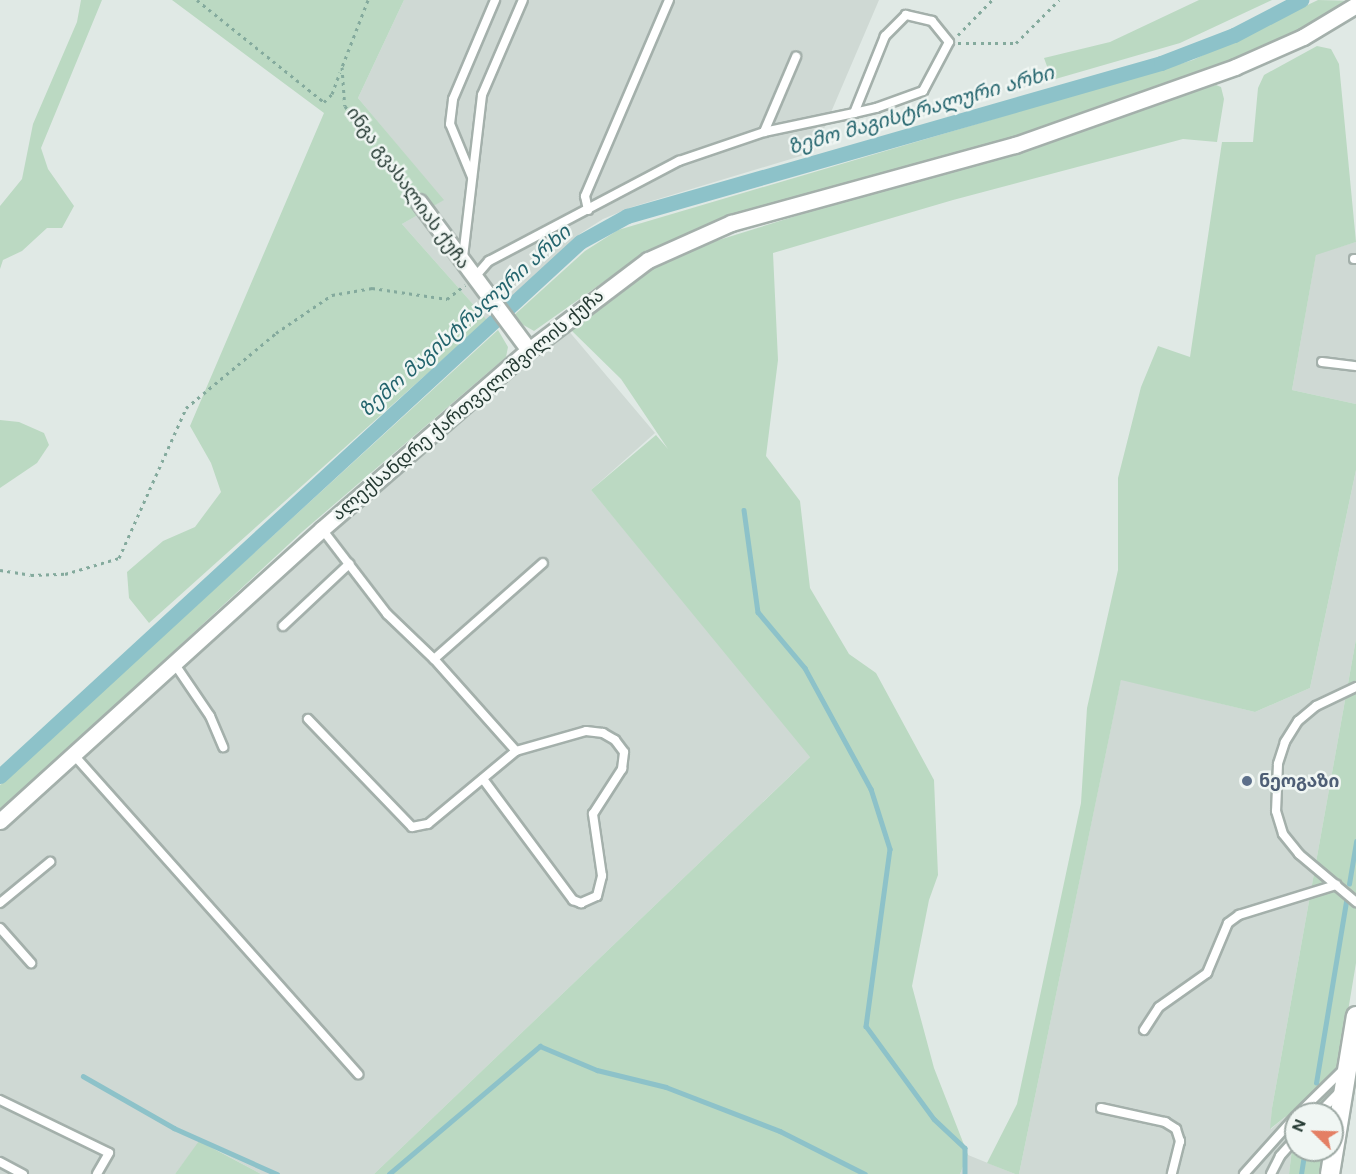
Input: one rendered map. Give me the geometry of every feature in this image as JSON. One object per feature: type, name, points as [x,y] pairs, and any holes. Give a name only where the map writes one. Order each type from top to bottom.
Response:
[{"type":"street","name":"ალექსანდრე ქართველიშვილის ქუჩა","points":[[0,821],[322,529],[529,350],[613,284],[648,260],[686,241],[731,223],[1015,145],[1235,67],[1303,37],[1356,5]]},
{"type":"street","name":"ინგა გვასალიას ქუჩა","points":[[419,202],[491,303],[529,350]]},
{"type":"street","points":[[1330,1174],[1356,1016]]},
{"type":"lane","points":[[472,179],[450,124],[453,99],[495,0]]},
{"type":"lane","points":[[462,262],[482,95],[523,0]]},
{"type":"lane","points":[[588,210],[585,196],[669,0]]},
{"type":"lane","points":[[474,278],[489,261],[588,210],[658,170],[764,132],[854,112],[923,91],[950,42],[932,21],[906,15],[885,36],[854,112]]},
{"type":"lane","points":[[764,132],[796,57]]},
{"type":"lane","points":[[1322,362],[1356,366]]},
{"type":"lane","points":[[322,529],[387,614],[434,659],[516,751]]},
{"type":"lane","points":[[434,659],[543,563]]},
{"type":"lane","points":[[283,626],[349,564]]},
{"type":"lane","points":[[173,662],[210,716],[223,747]]},
{"type":"lane","points":[[1356,687],[1316,706],[1298,721],[1285,742],[1278,764],[1276,811],[1283,834],[1299,854],[1356,902]]},
{"type":"lane","points":[[308,719],[412,826],[428,824],[516,751],[586,731],[609,736],[624,752],[622,769],[593,814],[602,876],[597,896],[581,903],[573,900],[483,779]]},
{"type":"lane","points":[[73,754],[358,1074]]},
{"type":"lane","points":[[0,903],[50,862]]},
{"type":"lane","points":[[1144,1030],[1159,1006],[1207,973],[1228,923],[1239,915],[1336,885]]},
{"type":"lane","points":[[0,928],[31,963]]},
{"type":"lane","points":[[1310,1102],[1348,1065]]},
{"type":"lane","points":[[1329,1102],[1344,1086]]},
{"type":"lane","points":[[0,1100],[109,1153],[97,1174]]},
{"type":"lane","points":[[1101,1108],[1166,1122],[1176,1129],[1180,1141],[1172,1174]]},
{"type":"lane","points":[[1244,1174],[1284,1129]]},
{"type":"lane","points":[[1271,1174],[1284,1152]]},
{"type":"lane","points":[[0,1162],[23,1174]]},
{"type":"path","points":[[197,0],[324,102],[332,94],[342,67]]},
{"type":"path","name":"ინგა გვასალიას ქუჩა","points":[[368,0],[342,67],[345,106],[419,202]]},
{"type":"path","points":[[950,42],[992,0]]},
{"type":"path","points":[[950,42],[982,46],[1016,43],[1059,0]]},
{"type":"path","points":[[0,570],[31,575],[66,574],[119,558],[186,408],[276,333],[332,295],[372,288],[447,298],[474,278]]},
{"type":"shaded area","points":[[404,0],[879,0],[814,152],[632,207],[603,219],[581,233],[487,320],[402,224],[443,200],[358,98]]},
{"type":"shaded area","points":[[1356,242],[1356,404],[1292,390],[1316,254]]},
{"type":"shaded area","points":[[562,323],[655,433],[591,490],[812,755],[374,1174],[261,1174],[200,1141],[175,1174],[0,1174],[0,821]]},
{"type":"shaded area","points":[[1356,470],[1356,639],[1272,1108],[1271,1129],[1284,1118],[1284,1162],[1290,1162],[1289,1174],[1019,1174],[1121,679],[1255,712],[1310,688]]},
{"type":"shaded area","points":[[968,1155],[1015,1174],[960,1174]]},
{"type":"green space","points":[[81,0],[102,0],[41,148],[48,169],[74,206],[62,228],[47,228],[22,251],[3,260],[0,269],[0,206],[22,179],[33,124],[77,22]]},
{"type":"green space","points":[[172,0],[404,0],[358,98],[444,200],[402,224],[487,320],[149,623],[129,598],[127,572],[163,541],[195,527],[221,492],[211,463],[190,426],[324,113]]},
{"type":"green space","points":[[1199,0],[1272,0],[1180,43],[1052,80],[1044,58],[1110,42]]},
{"type":"green space","points":[[1318,0],[1356,1],[1257,52],[1150,92],[1003,140],[771,207],[676,240],[619,271],[534,331],[511,318],[585,251],[618,230],[1193,60]]},
{"type":"green space","points":[[1317,46],[1331,49],[1339,64],[1356,242],[1316,255],[1292,390],[1356,404],[1356,470],[1310,688],[1255,712],[1121,680],[1019,1174],[1015,1174],[987,1163],[1017,1104],[1081,803],[1087,708],[1118,570],[1118,478],[1141,387],[1158,346],[1190,357],[1222,142],[1253,142],[1258,88],[1264,75]]},
{"type":"green space","points":[[1216,85],[1221,87],[1224,99],[1217,142],[1183,139],[953,200],[773,253],[778,360],[766,456],[800,501],[810,588],[849,654],[876,673],[934,780],[938,875],[929,900],[912,986],[934,1068],[968,1155],[960,1174],[374,1174],[810,757],[591,490],[656,435],[668,449],[621,379],[571,330],[636,276],[706,244]]},
{"type":"green space","points":[[498,330],[508,347],[506,357],[302,532],[0,812],[0,785]]},
{"type":"green space","points":[[0,420],[19,422],[44,433],[49,445],[37,463],[0,488]]},
{"type":"green space","points":[[1356,639],[1356,963],[1333,1102],[1284,1102],[1284,1118],[1270,1129]]},
{"type":"green space","points":[[199,1141],[261,1174],[175,1174]]},
{"type":"green space","points":[[1290,1162],[1323,1162],[1321,1174],[1289,1174]]},
{"type":"waterway","name":"ზემო მაგისტრალური არხი","points":[[0,776],[580,242],[627,216],[1161,63],[1234,35],[1301,0]]},
{"type":"waterway","points":[[744,510],[758,612],[805,668],[871,789],[890,849],[866,1026],[934,1119],[965,1148],[965,1174]]},
{"type":"waterway","points":[[1349,884],[1356,842]]},
{"type":"waterway","points":[[1316,1083],[1346,901]]},
{"type":"waterway","points":[[389,1174],[540,1046],[597,1070],[666,1087],[780,1131],[865,1174]]},
{"type":"waterway","points":[[83,1076],[174,1128],[277,1174]]},
{"type":"waterway","points":[[1301,1174],[1303,1162]]},
{"type":"place","name":"ნეოგაზი","points":[[1247,781]]}]
